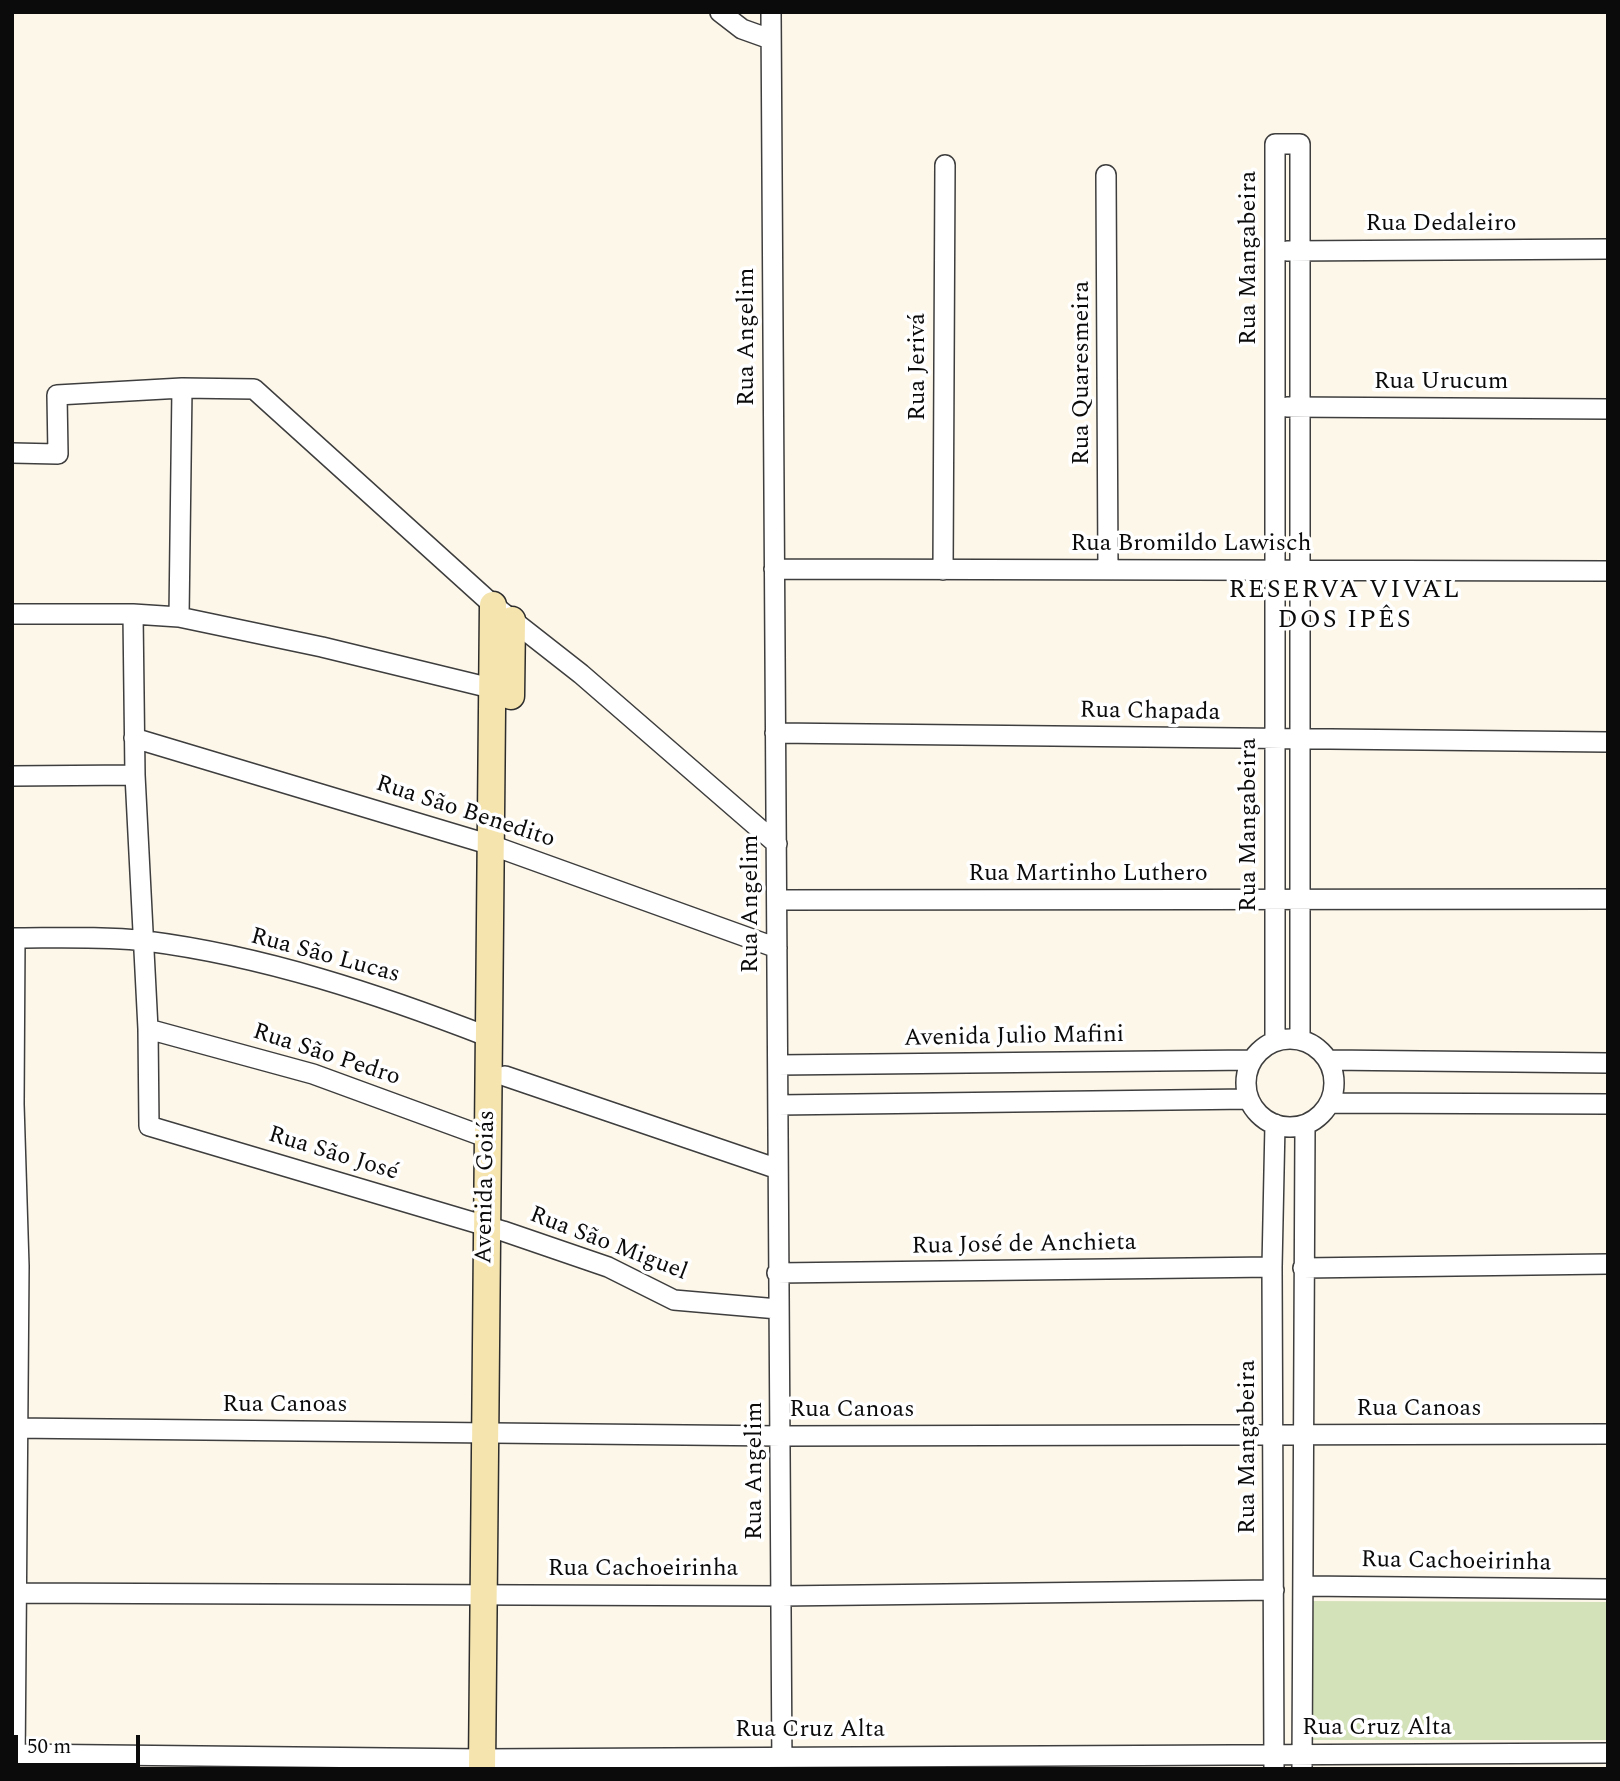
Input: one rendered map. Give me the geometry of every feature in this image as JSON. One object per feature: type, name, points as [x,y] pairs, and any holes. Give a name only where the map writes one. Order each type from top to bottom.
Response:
[{"type":"street","points":[[720,12],[742,29],[770,39]]},
{"type":"street","name":"Rua Angelim","points":[[771,12],[782,1762]]},
{"type":"street","name":"Rua Mangabeira","points":[[1275,1041],[1275,144],[1300,144],[1300,1040]]},
{"type":"street","name":"Rua Jerivá","points":[[943,570],[945,165]]},
{"type":"street","name":"Rua Quaresmeira","points":[[1107,175],[1108,570]]},
{"type":"street","name":"Rua Dedaleiro","points":[[1275,251],[1608,249]]},
{"type":"street","points":[[179,617],[182,388]]},
{"type":"street","points":[[12,453],[58,454],[57,396],[182,388],[254,390],[502,612],[581,674],[777,844]]},
{"type":"street","name":"Rua Urucum","points":[[1275,407],[1608,409]]},
{"type":"street","name":"Rua Bromildo Lawisch","points":[[774,569],[1608,571]]},
{"type":"street","name":"Avenida Goiás","points":[[490,1764],[495,1230],[505,1076],[500,848],[502,612]]},
{"type":"street","points":[[12,614],[133,614],[179,617],[322,647],[502,690]]},
{"type":"street","points":[[133,614],[135,775],[148,1029]]},
{"type":"street","name":"Rua Chapada","points":[[775,733],[1608,742]]},
{"type":"street","name":"Rua São Benedito","points":[[134,738],[500,848],[777,947]]},
{"type":"street","points":[[12,776],[135,775]]},
{"type":"street","name":"Avenida Goiás","points":[[495,1230],[488,1138],[489,1037],[500,848]]},
{"type":"street","name":"Rua Martinho Luthero","points":[[778,900],[1608,899]]},
{"type":"street","points":[[13,938],[14,1759]]},
{"type":"street","name":"Rua São Lucas","points":[[13,938],[144,941],[240,958],[389,998],[489,1037]]},
{"type":"street","name":"Rua São José","points":[[148,1029],[149,1126],[495,1230]]},
{"type":"street","name":"Rua São Pedro","points":[[148,1029],[313,1074],[488,1138]]},
{"type":"street","points":[[1300,1040],[1311,1044],[1328,1060],[1334,1088],[1330,1103],[1305,1126],[1275,1124],[1259,1114],[1249,1099],[1247,1073],[1252,1060],[1262,1049],[1275,1041],[1300,1040]]},
{"type":"street","name":"Avenida Julio Mafini","points":[[778,1065],[1252,1060]]},
{"type":"street","points":[[1328,1060],[1608,1063]]},
{"type":"street","points":[[505,1076],[778,1169]]},
{"type":"street","points":[[778,1105],[1249,1099]]},
{"type":"street","points":[[1330,1103],[1608,1104]]},
{"type":"street","name":"Rua Mangabeira","points":[[1274,1761],[1272,1268],[1275,1124]]},
{"type":"street","points":[[1302,1761],[1305,1126]]},
{"type":"street","name":"Rua São Miguel","points":[[495,1230],[608,1267],[674,1300],[778,1309]]},
{"type":"street","points":[[1303,1268],[1608,1264]]},
{"type":"street","name":"Rua José de Anchieta","points":[[778,1273],[1272,1268]]},
{"type":"street","name":"Rua Canoas","points":[[15,1428],[781,1436],[1608,1434]]},
{"type":"street","name":"Rua Cachoeirinha","points":[[1303,1586],[1608,1589]]},
{"type":"street","name":"Rua Cachoeirinha","points":[[15,1593],[781,1596],[1274,1590]]},
{"type":"street","name":"Rua Cruz Alta","points":[[14,1759],[490,1764],[1302,1761],[1608,1753]]},
{"type":"green space","points":[[1306,1601],[1608,1602],[1608,1740],[1306,1740]]},
{"type":"district","name":"RESERVA VIVAL DOS IPÊS","points":[[1345,607]]}]
